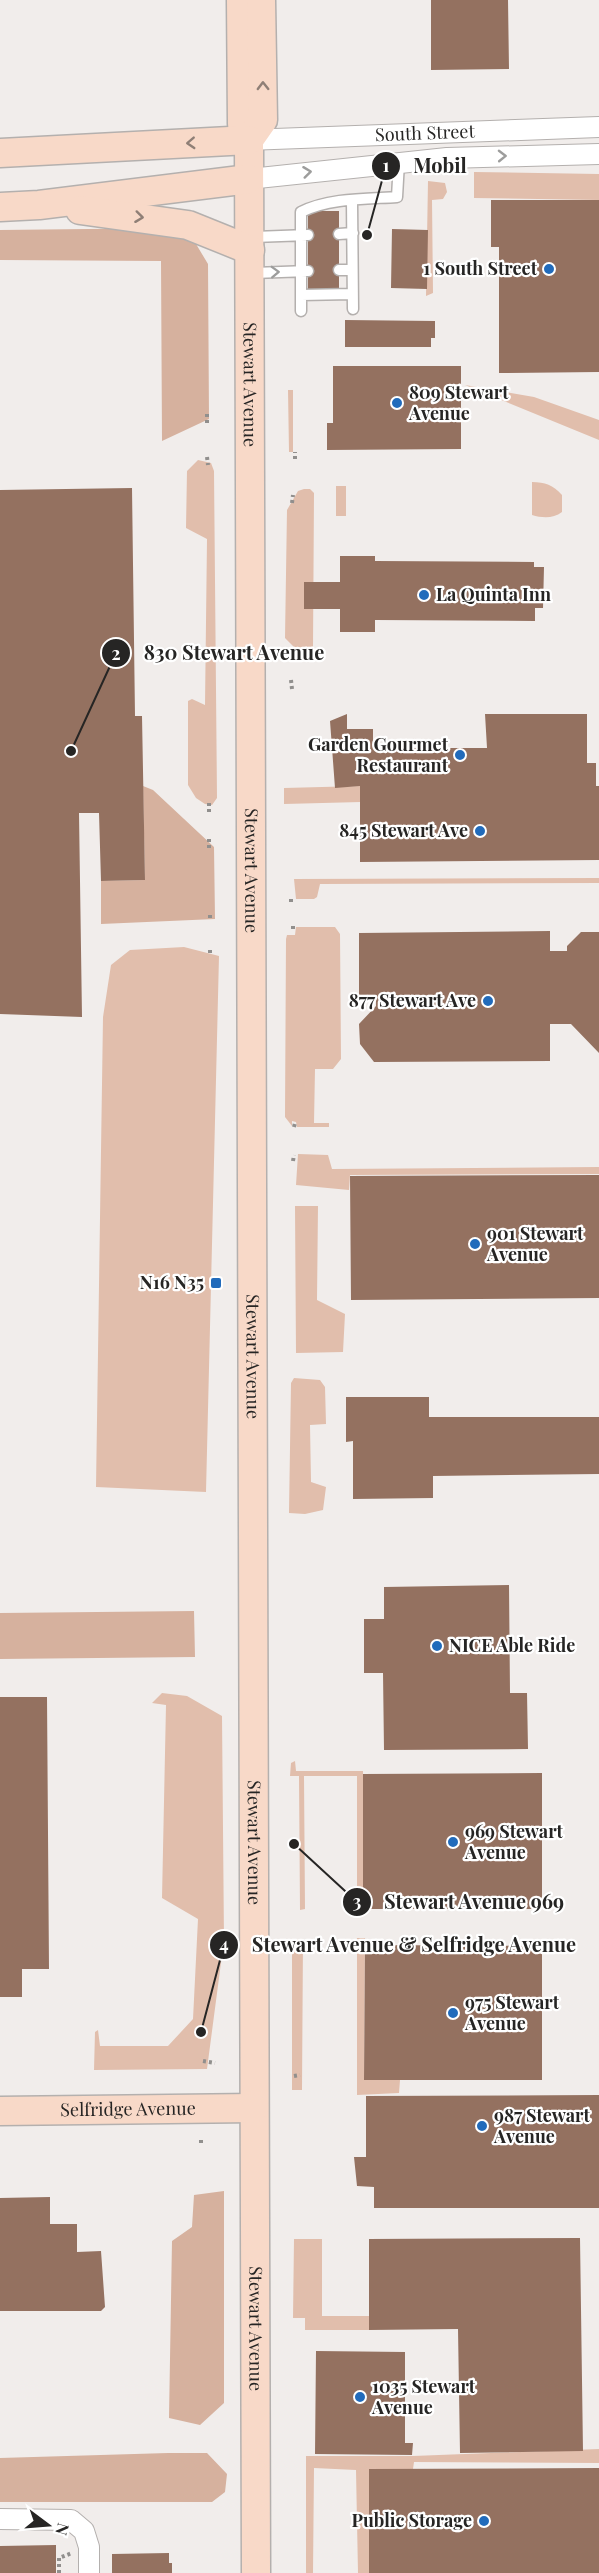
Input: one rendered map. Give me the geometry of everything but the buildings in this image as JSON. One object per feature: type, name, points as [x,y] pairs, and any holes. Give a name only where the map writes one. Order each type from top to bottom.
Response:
[{"type":"main road","name":"Stewart Avenue","points":[[241,0],[242,124],[249,140],[250,253],[255,2573]]},
{"type":"main road","name":"Stewart Avenue","points":[[249,140],[263,120],[261,0]]},
{"type":"main road","points":[[0,153],[249,140]]},
{"type":"main road","points":[[0,207],[39,205],[249,179]]},
{"type":"main road","points":[[39,205],[188,225],[250,253]]},
{"type":"main road","name":"Selfridge Avenue","points":[[0,2111],[254,2108]]},
{"type":"street","name":"South Street","points":[[249,140],[599,127]]},
{"type":"street","name":"South Street","points":[[249,179],[454,158],[599,154]]},
{"type":"street","points":[[0,2518],[71,2520],[84,2530],[89,2547],[89,2573]]},
{"type":"lane","points":[[301,311],[304,235],[301,212],[310,208],[352,201],[397,197],[399,162]]},
{"type":"lane","points":[[352,201],[353,309]]},
{"type":"lane","points":[[339,234],[353,233]]},
{"type":"lane","points":[[250,253],[304,235]]},
{"type":"lane","points":[[250,253],[304,271]]},
{"type":"lane","points":[[339,270],[352,270]]},
{"type":"lane","points":[[301,295],[352,294]]},
{"type":"path","points":[[207,414],[207,423]]},
{"type":"path","points":[[295,452],[295,459]]},
{"type":"path","points":[[207,457],[208,465]]},
{"type":"path","points":[[292,503],[293,495]]},
{"type":"path","points":[[291,680],[292,689]]},
{"type":"path","points":[[209,803],[209,812]]},
{"type":"path","points":[[209,839],[209,851]]},
{"type":"path","points":[[210,912],[210,918]]},
{"type":"path","points":[[293,1161],[294,1155]]},
{"type":"path","points":[[203,2061],[215,2063]]},
{"type":"path","points":[[294,2076],[300,2075]]},
{"type":"path","points":[[201,2138],[201,2143]]},
{"type":"shaded area","points":[[474,172],[599,174],[599,200],[474,198]]},
{"type":"shaded area","points":[[428,181],[445,183],[447,192],[443,199],[432,200],[433,293],[426,296]]},
{"type":"shaded area","points":[[176,228],[193,239],[208,264],[209,419],[162,441],[161,261],[0,260],[0,230]]},
{"type":"shaded area","points":[[465,385],[534,397],[599,420],[599,440]]},
{"type":"shaded area","points":[[288,390],[293,390],[293,452],[289,452]]},
{"type":"shaded area","points":[[198,460],[211,463],[214,471],[217,798],[212,805],[205,804],[196,798],[188,785],[188,701],[192,699],[205,705],[207,539],[186,528],[187,471]]},
{"type":"shaded area","points":[[532,482],[552,486],[562,495],[562,512],[547,517],[532,515]]},
{"type":"shaded area","points":[[336,486],[346,486],[346,516],[336,516]]},
{"type":"shaded area","points":[[310,489],[314,493],[313,647],[298,651],[285,638],[287,510],[298,491]]},
{"type":"shaded area","points":[[143,786],[153,790],[214,847],[215,919],[101,924],[101,881],[145,880]]},
{"type":"shaded area","points":[[360,786],[361,802],[284,804],[284,788]]},
{"type":"shaded area","points":[[599,878],[599,883],[320,884],[317,897],[314,899],[296,899],[294,879]]},
{"type":"shaded area","points":[[296,927],[335,927],[340,934],[341,1059],[333,1069],[315,1069],[314,1123],[329,1123],[329,1127],[297,1127],[296,1122],[292,1121],[292,1126],[285,1117],[286,939],[287,935],[295,935]]},
{"type":"shaded area","points":[[184,947],[219,956],[206,1492],[96,1487],[103,1017],[111,965],[130,950]]},
{"type":"shaded area","points":[[298,1154],[328,1155],[332,1169],[599,1167],[599,1174],[350,1175],[349,1190],[296,1185]]},
{"type":"shaded area","points":[[295,1206],[318,1206],[317,1300],[345,1314],[343,1352],[296,1353]]},
{"type":"shaded area","points":[[294,1378],[320,1380],[325,1387],[326,1424],[310,1425],[311,1482],[326,1487],[323,1510],[305,1514],[289,1513],[291,1383]]},
{"type":"shaded area","points":[[194,1611],[195,1657],[0,1659],[0,1613]]},
{"type":"shaded area","points":[[162,1693],[187,1696],[222,1716],[224,1940],[207,2069],[94,2070],[95,2032],[98,2030],[100,2046],[168,2046],[193,2019],[198,1919],[162,1898],[166,1705],[152,1703]]},
{"type":"shaded area","points":[[295,1761],[296,1771],[363,1771],[363,1909],[357,1909],[357,1776],[304,1776],[305,1909],[300,1910],[299,1776],[290,1776],[291,1763]]},
{"type":"shaded area","points":[[357,1938],[365,1938],[364,2079],[400,2080],[399,2093],[357,2095]]},
{"type":"shaded area","points":[[292,1939],[303,1939],[302,2090],[292,2090]]},
{"type":"shaded area","points":[[224,2191],[224,2403],[200,2425],[169,2418],[172,2241],[192,2227],[194,2195]]},
{"type":"shaded area","points":[[294,2239],[322,2239],[322,2316],[369,2316],[369,2330],[305,2330],[305,2318],[293,2318]]},
{"type":"shaded area","points":[[599,2449],[599,2463],[414,2462],[413,2469],[369,2469],[369,2573],[358,2573],[356,2470],[314,2468],[313,2573],[306,2573],[306,2456],[413,2456]]},
{"type":"shaded area","points":[[207,2453],[227,2474],[225,2492],[212,2502],[0,2502],[0,2458]]},
{"type":"place","name":"Mobil","points":[[367,235]]},
{"type":"place","name":"1 South Street","points":[[549,269]]},
{"type":"place","name":"809 Stewart Avenue","points":[[397,403]]},
{"type":"place","name":"La Quinta Inn","points":[[424,595]]},
{"type":"place","name":"830 Stewart Avenue","points":[[71,751]]},
{"type":"place","name":"Garden Gourmet Restaurant","points":[[460,755]]},
{"type":"place","name":"845 Stewart Ave","points":[[480,831]]},
{"type":"place","name":"877 Stewart Ave","points":[[488,1001]]},
{"type":"place","name":"901 Stewart Avenue","points":[[475,1244]]},
{"type":"place","name":"N16 N35","points":[[216,1283]]},
{"type":"place","name":"NICE Able Ride","points":[[437,1646]]},
{"type":"place","name":"969 Stewart Avenue","points":[[453,1842]]},
{"type":"place","name":"Stewart Avenue 969","points":[[294,1844]]},
{"type":"place","name":"975 Stewart Avenue","points":[[453,2013]]},
{"type":"place","name":"Stewart Avenue & Selfridge Avenue","points":[[201,2032]]},
{"type":"place","name":"987 Stewart Avenue","points":[[482,2126]]},
{"type":"place","name":"1035 Stewart Avenue","points":[[360,2397]]},
{"type":"place","name":"Public Storage","points":[[484,2521]]}]
